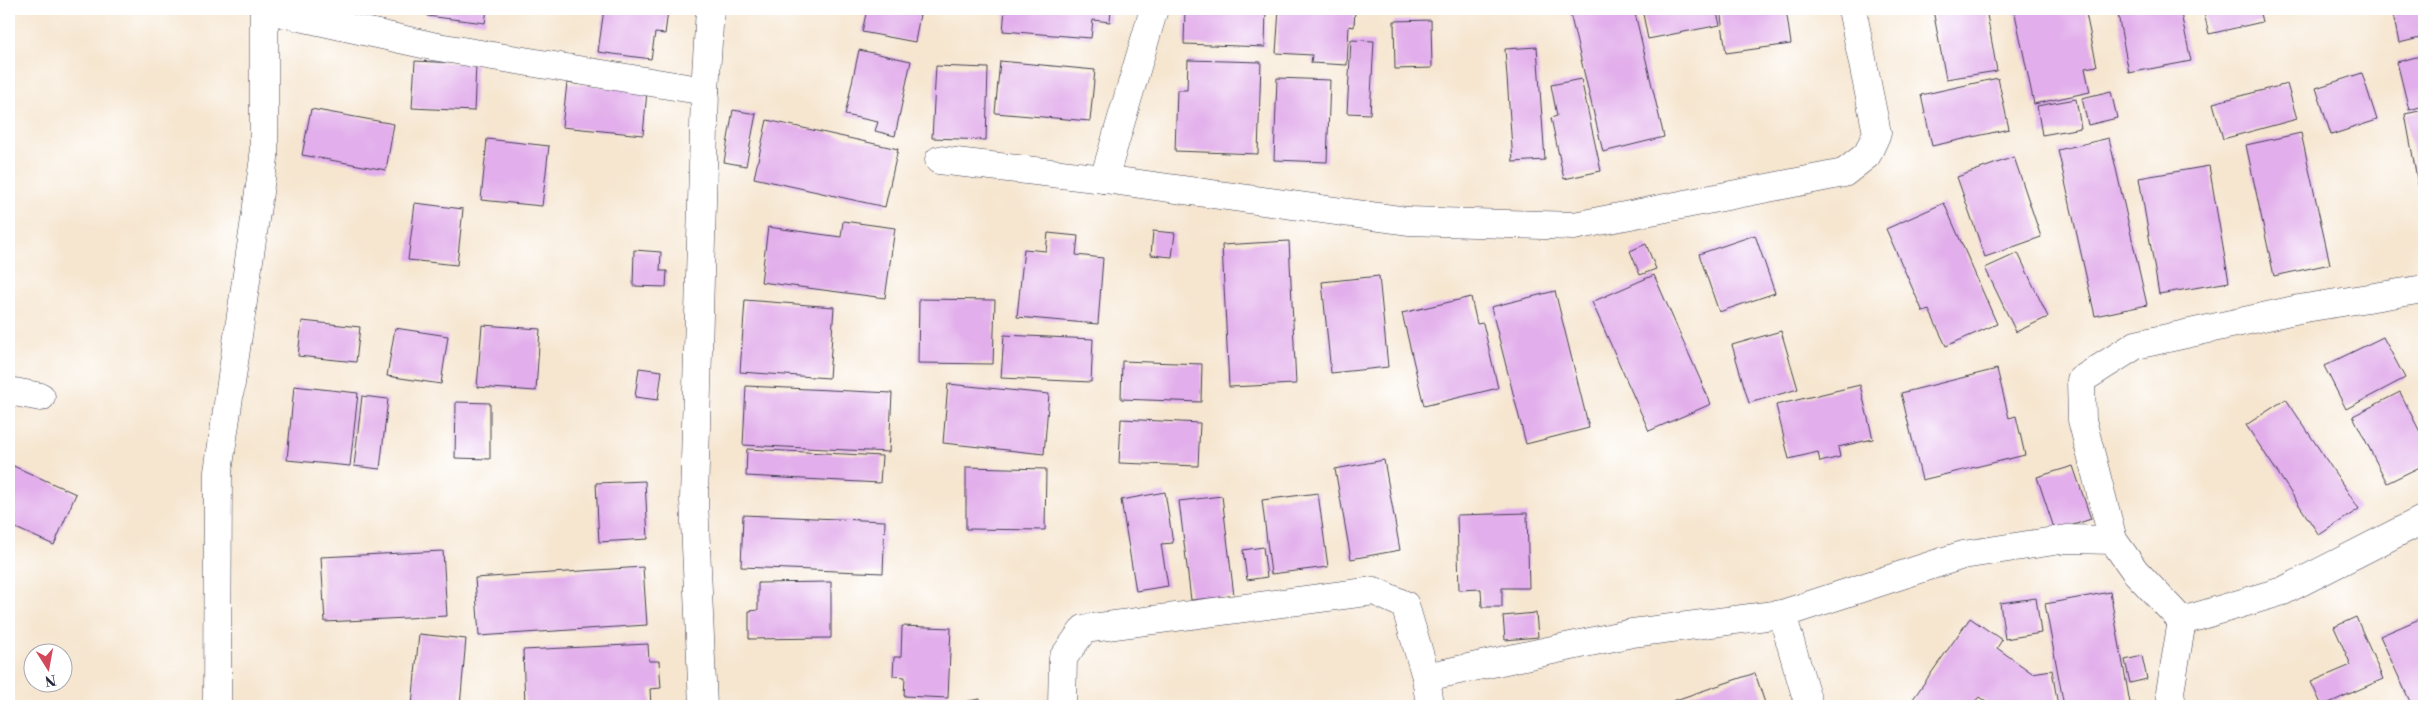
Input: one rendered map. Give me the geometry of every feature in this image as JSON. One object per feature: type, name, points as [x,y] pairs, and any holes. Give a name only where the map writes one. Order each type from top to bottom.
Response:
[{"type":"street","points":[[217,706],[218,472],[264,158],[264,9],[432,46],[705,91]]},
{"type":"street","points":[[703,706],[694,500],[705,91],[710,9]]},
{"type":"street","points":[[1104,179],[1154,9]]},
{"type":"street","points":[[939,160],[1104,179],[1408,221],[1574,226],[1844,173],[1867,155],[1878,134],[1852,9]]},
{"type":"street","points":[[2182,621],[2135,571],[2113,540],[2082,420],[2081,380],[2136,345],[2299,309],[2424,289]]},
{"type":"street","points":[[9,391],[42,397]]},
{"type":"street","points":[[2182,621],[2283,591],[2424,520]]},
{"type":"street","points":[[1426,677],[1632,633],[1782,614],[1963,555],[2067,539],[2113,540]]},
{"type":"street","points":[[1062,706],[1064,658],[1084,629],[1374,591],[1405,606],[1426,677],[1430,706]]},
{"type":"street","points":[[1782,614],[1809,706]]},
{"type":"street","points":[[2172,706],[2170,692],[2182,621]]},
{"type":"building","points":[[428,9],[487,9],[485,23],[427,16]]},
{"type":"building","points":[[604,9],[659,9],[668,11],[665,34],[655,33],[651,59],[598,52]]},
{"type":"building","points":[[867,9],[921,9],[915,42],[862,32]]},
{"type":"building","points":[[1005,9],[1111,9],[1110,22],[1093,20],[1091,38],[1003,31]]},
{"type":"building","points":[[1185,9],[1266,9],[1265,47],[1184,44]]},
{"type":"building","points":[[1279,9],[1355,9],[1354,27],[1349,26],[1347,65],[1311,63],[1312,55],[1276,53]]},
{"type":"building","points":[[1569,9],[1634,9],[1664,137],[1603,152]]},
{"type":"building","points":[[1642,9],[1716,9],[1720,25],[1648,39]]},
{"type":"building","points":[[1720,9],[1786,9],[1791,44],[1726,53]]},
{"type":"building","points":[[1986,9],[1997,71],[1946,79],[1933,10]]},
{"type":"building","points":[[2014,9],[2085,9],[2097,66],[2085,68],[2090,92],[2034,104]]},
{"type":"building","points":[[2117,9],[2180,9],[2191,61],[2129,73]]},
{"type":"building","points":[[2203,9],[2259,9],[2262,22],[2209,34]]},
{"type":"building","points":[[2392,9],[2424,9],[2424,37],[2399,43]]},
{"type":"building","points":[[1431,20],[1432,68],[1395,69],[1394,21]]},
{"type":"building","points":[[1351,40],[1374,41],[1370,114],[1347,113]]},
{"type":"building","points":[[1537,47],[1545,160],[1513,162],[1505,49]]},
{"type":"building","points":[[859,50],[911,61],[895,136],[875,131],[878,122],[845,115]]},
{"type":"building","points":[[2424,55],[2424,106],[2409,110],[2397,62]]},
{"type":"building","points":[[1188,60],[1261,62],[1258,154],[1175,151],[1177,90],[1187,90]]},
{"type":"building","points":[[415,61],[476,64],[474,111],[412,108]]},
{"type":"building","points":[[1000,61],[1095,70],[1090,121],[995,113]]},
{"type":"building","points":[[936,66],[988,68],[986,140],[932,138]]},
{"type":"building","points":[[2362,73],[2377,120],[2331,135],[2316,88]]},
{"type":"building","points":[[1277,78],[1330,80],[1327,162],[1274,160]]},
{"type":"building","points":[[1998,78],[2009,129],[1932,146],[1921,95]]},
{"type":"building","points":[[1581,79],[1601,171],[1564,179],[1551,118],[1557,116],[1551,85]]},
{"type":"building","points":[[567,83],[647,91],[643,135],[562,127]]},
{"type":"building","points":[[2287,84],[2297,119],[2223,139],[2213,103]]},
{"type":"building","points":[[2111,91],[2117,118],[2088,125],[2082,98]]},
{"type":"building","points":[[2076,99],[2081,128],[2042,135],[2037,106]]},
{"type":"building","points":[[311,109],[394,124],[386,170],[302,155]]},
{"type":"building","points":[[733,110],[756,114],[746,166],[724,162]]},
{"type":"building","points":[[2424,110],[2424,194],[2420,195],[2405,114]]},
{"type":"building","points":[[767,120],[898,149],[885,207],[754,178]]},
{"type":"building","points":[[2301,133],[2330,264],[2274,276],[2246,145]]},
{"type":"building","points":[[2109,138],[2147,305],[2095,316],[2058,150]]},
{"type":"building","points":[[487,139],[549,146],[542,206],[481,200]]},
{"type":"building","points":[[2014,157],[2041,237],[1985,257],[1957,177]]},
{"type":"building","points":[[2209,166],[2229,282],[2159,294],[2139,178]]},
{"type":"building","points":[[415,203],[463,209],[457,265],[408,260]]},
{"type":"building","points":[[1944,203],[1997,324],[1946,346],[1929,310],[1923,312],[1886,229]]},
{"type":"building","points":[[843,221],[895,228],[885,298],[761,282],[768,227],[841,237]]},
{"type":"building","points":[[1153,231],[1175,233],[1172,257],[1151,255]]},
{"type":"building","points":[[1048,233],[1078,236],[1076,255],[1103,258],[1098,324],[1017,317],[1024,249],[1046,251]]},
{"type":"building","points":[[1755,235],[1775,293],[1719,312],[1699,254]]},
{"type":"building","points":[[1289,241],[1296,384],[1229,387],[1222,245]]},
{"type":"building","points":[[1646,244],[1656,269],[1640,275],[1630,251]]},
{"type":"building","points":[[634,250],[661,252],[660,271],[667,271],[666,287],[633,286]]},
{"type":"building","points":[[2018,253],[2048,317],[2016,332],[1985,268]]},
{"type":"building","points":[[1654,275],[1711,404],[1649,431],[1592,302]]},
{"type":"building","points":[[1379,276],[1388,367],[1331,373],[1322,282]]},
{"type":"building","points":[[1555,291],[1589,428],[1526,444],[1491,307]]},
{"type":"building","points":[[1471,297],[1477,324],[1483,323],[1498,388],[1424,406],[1402,313]]},
{"type":"building","points":[[919,299],[995,300],[993,364],[918,363]]},
{"type":"building","points":[[745,300],[834,307],[829,378],[740,372]]},
{"type":"building","points":[[302,321],[360,327],[356,362],[298,356]]},
{"type":"building","points":[[482,325],[540,329],[536,391],[477,387]]},
{"type":"building","points":[[395,328],[448,336],[441,384],[387,376]]},
{"type":"building","points":[[1781,331],[1798,389],[1749,403],[1732,345]]},
{"type":"building","points":[[1004,335],[1093,339],[1091,382],[1001,378]]},
{"type":"building","points":[[2383,337],[2405,378],[2346,409],[2324,366]]},
{"type":"building","points":[[1122,361],[1202,364],[1201,402],[1121,399]]},
{"type":"building","points":[[639,368],[662,371],[658,400],[635,397]]},
{"type":"building","points":[[1997,369],[2009,418],[2016,416],[2025,455],[1922,480],[1901,393]]},
{"type":"building","points":[[948,384],[1049,394],[1044,454],[943,443]]},
{"type":"building","points":[[1860,385],[1873,439],[1838,447],[1840,457],[1820,462],[1818,452],[1789,459],[1776,405]]},
{"type":"building","points":[[294,386],[358,393],[350,466],[287,460]]},
{"type":"building","points":[[746,386],[892,393],[889,452],[743,445]]},
{"type":"building","points":[[2400,392],[2424,440],[2424,465],[2387,483],[2353,416]]},
{"type":"building","points":[[362,396],[388,399],[380,469],[354,466]]},
{"type":"building","points":[[2286,399],[2359,509],[2319,535],[2246,425]]},
{"type":"building","points":[[456,402],[490,403],[490,459],[455,458]]},
{"type":"building","points":[[1121,419],[1200,423],[1198,466],[1119,463]]},
{"type":"building","points":[[747,449],[882,456],[880,483],[746,476]]},
{"type":"building","points":[[1384,460],[1400,550],[1351,559],[1335,469]]},
{"type":"building","points":[[9,464],[76,494],[54,545],[9,525]]},
{"type":"building","points":[[2073,466],[2091,519],[2055,531],[2037,477]]},
{"type":"building","points":[[966,467],[1046,469],[1045,530],[966,529]]},
{"type":"building","points":[[645,481],[648,539],[599,542],[596,483]]},
{"type":"building","points":[[1165,492],[1173,543],[1161,544],[1168,586],[1136,591],[1121,500]]},
{"type":"building","points":[[1318,493],[1328,567],[1271,574],[1262,500]]},
{"type":"building","points":[[1222,496],[1234,596],[1191,600],[1179,501]]},
{"type":"building","points":[[1527,513],[1529,588],[1502,588],[1502,607],[1482,607],[1481,589],[1459,590],[1457,515]]},
{"type":"building","points":[[743,515],[885,521],[883,573],[741,567]]},
{"type":"building","points":[[1263,547],[1267,577],[1247,580],[1243,550]]},
{"type":"building","points":[[443,551],[447,616],[325,622],[321,557]]},
{"type":"building","points":[[643,567],[647,625],[479,636],[475,578]]},
{"type":"building","points":[[831,582],[831,638],[749,639],[749,611],[758,610],[758,583]]},
{"type":"building","points":[[2110,592],[2130,703],[2135,703],[2136,706],[2064,706],[2045,604]]},
{"type":"building","points":[[2036,598],[2041,633],[2005,639],[2000,603]]},
{"type":"building","points":[[1536,613],[1538,637],[1505,640],[1503,616]]},
{"type":"building","points":[[2356,617],[2383,679],[2322,706],[2311,682],[2351,665],[2334,627]]},
{"type":"building","points":[[2424,617],[2424,706],[2412,706],[2380,636]]},
{"type":"building","points":[[1970,618],[2002,640],[1997,648],[2032,673],[2052,670],[2058,706],[1992,706],[1979,697],[1971,706],[1908,706]]},
{"type":"building","points":[[902,626],[951,628],[948,698],[904,696],[905,677],[893,676],[894,657],[901,657]]},
{"type":"building","points":[[419,634],[466,639],[460,706],[412,705]]},
{"type":"building","points":[[648,644],[649,661],[659,661],[661,688],[650,689],[651,706],[525,706],[523,650]]},
{"type":"building","points":[[2142,656],[2147,679],[2130,683],[2125,660]]},
{"type":"building","points":[[1755,673],[1766,706],[1658,706]]},
{"type":"building","points":[[980,699],[981,706],[945,706],[945,705]]}]
